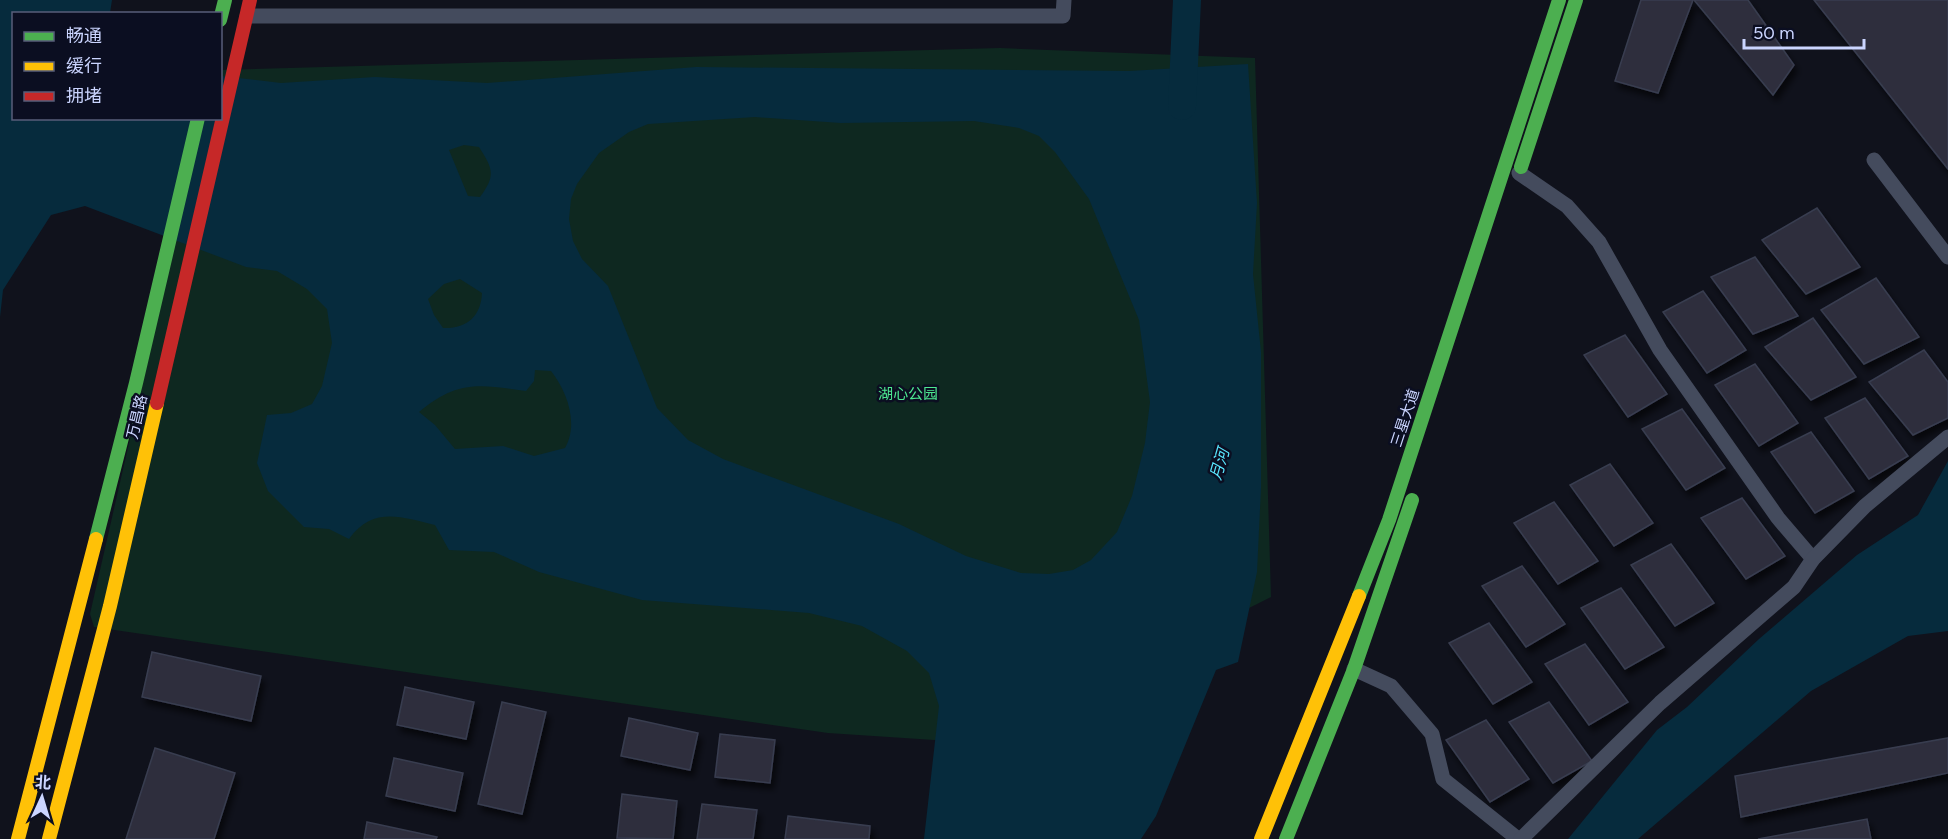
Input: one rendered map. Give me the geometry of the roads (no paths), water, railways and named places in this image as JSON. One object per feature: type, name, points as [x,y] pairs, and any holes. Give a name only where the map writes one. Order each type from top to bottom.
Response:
[{"type":"main road","name":"万昌路","points":[[49,839],[110,606],[250,0]]},
{"type":"main road","name":"三星大道","points":[[1261,839],[1389,520],[1559,0]]},
{"type":"main road","points":[[1517,179],[1576,0]]},
{"type":"main road","name":"万昌路","points":[[18,839],[136,383],[198,120]]},
{"type":"main road","points":[[1286,839],[1354,669],[1415,491]]},
{"type":"street","points":[[247,16],[645,8],[1063,16],[1064,0]]},
{"type":"street","points":[[1874,160],[1948,257]]},
{"type":"street","points":[[1517,179],[1567,206],[1599,242],[1660,350],[1778,518],[1813,559]]},
{"type":"street","points":[[1354,669],[1391,687],[1432,734],[1443,778],[1520,839],[1660,703],[1794,587],[1813,559],[1871,501],[1948,437]]},
{"type":"water","points":[[0,0],[112,0],[110,12],[12,12],[12,120],[222,120],[222,76],[281,83],[375,77],[487,83],[696,67],[1129,71],[1248,64],[1257,203],[1253,274],[1261,352],[1261,488],[1257,572],[1238,662],[1216,670],[1156,816],[1141,839],[924,839],[939,706],[929,673],[907,651],[862,626],[809,613],[642,600],[539,572],[494,552],[449,550],[435,525],[411,519],[378,518],[358,529],[349,539],[329,529],[304,527],[268,491],[257,463],[267,415],[291,413],[312,404],[322,386],[332,343],[327,309],[307,289],[277,271],[246,267],[85,206],[51,215],[3,290],[0,317]],"holes":[[[755,117],[841,123],[974,121],[1019,128],[1039,136],[1055,152],[1089,199],[1139,320],[1150,402],[1145,443],[1132,496],[1117,532],[1091,560],[1073,570],[1049,574],[1021,573],[966,556],[899,524],[723,459],[688,440],[657,408],[608,286],[582,259],[573,241],[569,219],[571,199],[577,184],[599,153],[629,132],[648,124]],[[464,145],[479,147],[490,167],[489,183],[480,197],[468,196],[449,150]],[[460,279],[482,293],[479,309],[465,324],[443,328],[434,315],[428,299],[444,284]],[[535,370],[551,371],[566,398],[571,429],[565,448],[534,456],[503,446],[455,449],[435,425],[419,412],[445,394],[457,389],[482,386],[526,391],[534,381]]]},
{"type":"water","points":[[1948,461],[1948,631],[1908,636],[1811,691],[1638,839],[1568,839],[1657,730],[1687,707],[1759,639],[1857,555],[1918,515]]},
{"type":"waterway","name":"月河","points":[[1182,106],[1187,0]]},
{"type":"park label","name":"湖心公园","points":[[908,394]]}]
